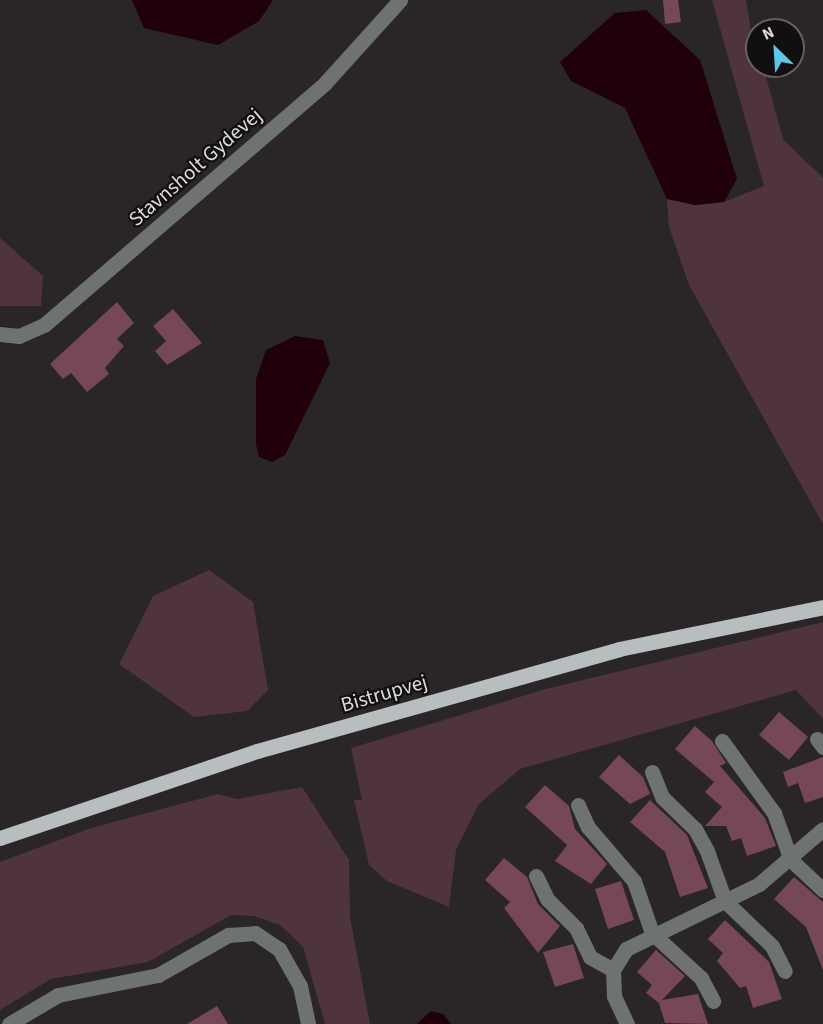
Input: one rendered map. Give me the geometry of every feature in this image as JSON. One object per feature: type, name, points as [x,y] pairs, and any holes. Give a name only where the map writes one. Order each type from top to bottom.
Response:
[{"type":"main road","name":"Bistrupvej","points":[[0,838],[275,746],[619,649],[823,606]]},
{"type":"street","name":"Stavnsholt Gydevej","points":[[0,334],[19,336],[44,325],[325,83],[400,0]]},
{"type":"street","points":[[722,741],[774,813],[791,860],[823,890]]},
{"type":"street","points":[[652,772],[662,797],[699,837],[725,902],[772,946],[785,971]]},
{"type":"street","points":[[578,805],[588,827],[634,881],[652,933],[701,978],[713,1001]]},
{"type":"street","points":[[627,1024],[614,996],[613,970],[626,949],[652,933],[725,902],[791,860],[823,830]]},
{"type":"street","points":[[536,876],[547,899],[576,928],[590,957],[613,970]]},
{"type":"street","points":[[9,1024],[58,995],[158,975],[228,935],[255,933],[279,949],[300,986],[308,1024]]},
{"type":"shaded area","points":[[132,0],[273,0],[259,21],[218,45],[144,28]]},
{"type":"shaded area","points":[[712,0],[746,0],[749,18],[745,18],[745,78],[766,78],[783,139],[823,178],[823,524],[689,285],[669,227],[667,199],[695,205],[724,202],[764,186]]},
{"type":"shaded area","points":[[646,10],[700,60],[737,179],[724,202],[695,205],[667,199],[625,108],[571,81],[560,62],[615,13]]},
{"type":"shaded area","points":[[0,238],[43,276],[41,306],[0,306]]},
{"type":"shaded area","points":[[295,336],[323,340],[330,363],[285,455],[272,462],[259,457],[256,444],[256,379],[266,350]]},
{"type":"shaded area","points":[[209,570],[253,602],[268,690],[247,711],[194,717],[119,664],[153,596]]},
{"type":"shaded area","points":[[823,622],[823,719],[796,690],[520,769],[479,804],[456,850],[449,907],[387,881],[369,865],[354,800],[362,800],[351,748],[546,689]]},
{"type":"shaded area","points":[[302,787],[349,860],[350,917],[370,1024],[325,1024],[303,947],[280,925],[254,916],[231,915],[148,962],[51,979],[0,1010],[0,862],[91,828],[218,794],[237,799]]},
{"type":"shaded area","points":[[431,1011],[443,1014],[451,1024],[417,1024]]},
{"type":"building","points":[[663,0],[678,0],[681,22],[665,24]]},
{"type":"building","points":[[117,302],[134,323],[117,339],[124,346],[105,368],[109,374],[87,392],[71,373],[63,379],[50,364]]},
{"type":"building","points":[[173,309],[202,343],[167,365],[155,351],[166,341],[153,326]]},
{"type":"building","points":[[779,712],[808,737],[789,760],[759,735]]},
{"type":"building","points":[[695,726],[712,741],[726,763],[720,766],[765,818],[776,846],[747,856],[741,838],[732,841],[726,826],[705,826],[722,807],[705,792],[714,782],[675,749]]},
{"type":"building","points":[[619,755],[643,777],[650,794],[630,804],[599,777]]},
{"type":"building","points":[[823,757],[823,797],[805,803],[798,783],[788,787],[783,772]]},
{"type":"building","points":[[545,785],[569,806],[575,829],[607,864],[591,884],[555,861],[567,845],[525,807]]},
{"type":"building","points":[[650,800],[687,835],[708,888],[680,897],[665,852],[630,822]]},
{"type":"building","points":[[504,858],[527,877],[538,904],[560,926],[538,953],[504,908],[510,902],[485,880]]},
{"type":"building","points":[[794,877],[823,902],[823,970],[806,927],[774,899]]},
{"type":"building","points":[[621,881],[634,920],[608,929],[595,889]]},
{"type":"building","points":[[725,920],[769,962],[782,999],[753,1008],[746,986],[740,988],[717,961],[723,953],[708,939]]},
{"type":"building","points":[[573,944],[584,978],[555,987],[543,952]]},
{"type":"building","points":[[656,950],[685,976],[662,1000],[698,994],[708,1024],[665,1023],[659,1003],[646,993],[652,985],[637,972]]},
{"type":"building","points":[[217,1006],[228,1024],[187,1024]]}]
